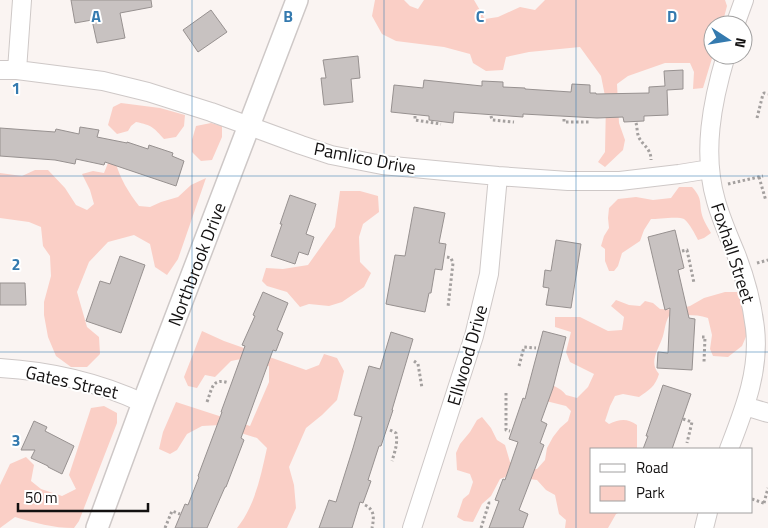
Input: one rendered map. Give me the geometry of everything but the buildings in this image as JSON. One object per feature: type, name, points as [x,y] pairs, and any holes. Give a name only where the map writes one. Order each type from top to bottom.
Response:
[{"type":"street","points":[[9,70],[22,0]]},
{"type":"street","name":"Northbrook Drive","points":[[97,528],[297,0]]},
{"type":"street","points":[[739,15],[744,0]]},
{"type":"street","name":"Foxhall Street","points":[[724,65],[710,129],[712,188],[720,216],[737,256],[748,292],[755,329],[755,364],[752,384],[729,448]]},
{"type":"street","name":"Pamlico Drive","points":[[9,70],[103,81],[156,95],[249,126],[300,146],[331,155],[382,165],[568,181],[620,181],[710,169]]},
{"type":"street","name":"Ellwood Drive","points":[[412,528],[474,336],[489,274],[498,176]]},
{"type":"street","name":"Gates Street","points":[[0,368],[40,372],[70,378],[114,391],[143,403]]},
{"type":"street","points":[[745,406],[768,413]]},
{"type":"street","points":[[704,528],[708,513]]},
{"type":"path","points":[[757,118],[763,94],[768,94]]},
{"type":"path","points":[[415,116],[415,120],[441,124]]},
{"type":"path","points":[[492,116],[492,120],[514,122]]},
{"type":"path","points":[[564,119],[564,122],[590,122]]},
{"type":"path","points":[[636,122],[638,135],[651,155],[651,178]]},
{"type":"path","points":[[712,188],[761,176],[766,202]]},
{"type":"path","points":[[682,251],[686,250],[694,283]]},
{"type":"path","points":[[447,257],[451,258],[453,263],[448,307]]},
{"type":"path","points":[[702,337],[705,337],[704,362]]},
{"type":"path","points":[[519,366],[524,347],[536,348]]},
{"type":"path","points":[[414,361],[418,364],[422,388]]},
{"type":"path","points":[[207,402],[216,382],[223,381],[229,383]]},
{"type":"path","points":[[506,393],[506,430],[510,431]]},
{"type":"path","points":[[683,420],[692,422],[687,443]]},
{"type":"path","points":[[390,430],[396,433],[397,438],[392,461]]},
{"type":"path","points":[[753,499],[765,503],[768,488]]},
{"type":"path","points":[[481,528],[489,503],[492,503]]},
{"type":"path","points":[[365,505],[370,508],[373,514],[372,528]]},
{"type":"path","points":[[165,528],[172,511],[180,514]]},
{"type":"green space","points":[[375,0],[404,0],[410,6],[418,9],[424,0],[474,0],[485,19],[498,17],[520,7],[535,10],[545,0],[725,0],[727,6],[725,15],[703,15],[703,65],[710,65],[703,88],[693,89],[694,72],[690,63],[665,63],[628,76],[617,84],[619,123],[625,140],[623,150],[605,167],[598,162],[605,152],[606,101],[601,76],[580,47],[529,52],[506,57],[503,70],[486,71],[473,63],[470,54],[444,47],[396,41],[382,34],[372,16]]},
{"type":"green space","points":[[121,103],[160,108],[185,115],[184,126],[176,137],[164,139],[158,132],[146,124],[136,122],[128,131],[117,134],[108,125],[113,107]]},
{"type":"green space","points":[[211,123],[222,126],[222,137],[212,160],[201,161],[192,152],[192,140],[196,126]]},
{"type":"green space","points":[[115,161],[125,185],[139,206],[150,207],[178,197],[191,185],[206,178],[178,259],[167,275],[155,267],[150,244],[134,235],[108,242],[89,262],[77,292],[87,327],[99,337],[100,354],[87,367],[71,367],[56,356],[48,337],[44,302],[51,276],[50,256],[43,246],[41,227],[29,222],[0,218],[0,173],[22,176],[35,170],[48,170],[65,188],[76,205],[87,210],[94,204],[82,174],[93,171],[104,173],[108,163]]},
{"type":"green space","points":[[679,187],[692,187],[696,191],[703,218],[711,233],[698,240],[684,219],[651,219],[640,241],[622,253],[618,266],[614,271],[609,271],[605,261],[605,249],[601,246],[609,228],[609,208],[618,199],[636,197],[653,200],[671,198]]},
{"type":"green space","points":[[340,191],[360,191],[378,196],[379,212],[363,224],[359,237],[360,262],[371,273],[364,287],[342,302],[329,306],[309,304],[300,307],[287,292],[267,286],[262,281],[266,268],[283,269],[308,265],[335,227]]},
{"type":"green space","points":[[725,292],[738,292],[743,300],[748,332],[742,346],[728,357],[713,356],[710,349],[712,335],[708,318],[694,315],[669,316],[654,360],[654,365],[659,374],[656,382],[639,397],[623,394],[615,396],[605,421],[609,424],[623,420],[637,425],[637,448],[590,448],[590,513],[618,513],[608,528],[565,528],[566,520],[559,514],[555,495],[546,490],[537,480],[508,476],[500,479],[491,496],[482,504],[473,522],[464,521],[457,517],[463,499],[469,494],[473,482],[470,474],[457,470],[456,453],[477,420],[482,417],[491,428],[497,440],[505,445],[510,462],[528,469],[537,469],[545,460],[547,448],[553,437],[568,421],[571,411],[566,406],[534,398],[529,391],[528,384],[538,382],[548,384],[559,388],[566,395],[577,398],[588,387],[594,374],[570,362],[566,352],[571,332],[555,327],[555,317],[580,317],[608,331],[622,330],[624,317],[611,306],[616,300],[629,305],[640,306],[645,301],[653,303],[660,309],[675,310],[690,306],[704,298]]},
{"type":"green space","points":[[202,331],[224,341],[306,370],[319,365],[324,354],[337,358],[344,371],[337,400],[306,428],[289,467],[294,485],[296,508],[287,528],[237,528],[253,500],[265,458],[267,448],[257,438],[220,425],[202,426],[187,434],[177,450],[170,454],[159,449],[163,432],[176,402],[250,426],[269,382],[269,366],[246,358],[231,361],[215,377],[205,375],[197,388],[188,386],[184,377]]},
{"type":"green space","points":[[104,406],[117,413],[117,423],[79,521],[74,528],[44,525],[15,517],[0,528],[0,485],[10,464],[26,457],[34,465],[31,481],[41,489],[62,496],[76,489],[69,475],[91,408]]}]
